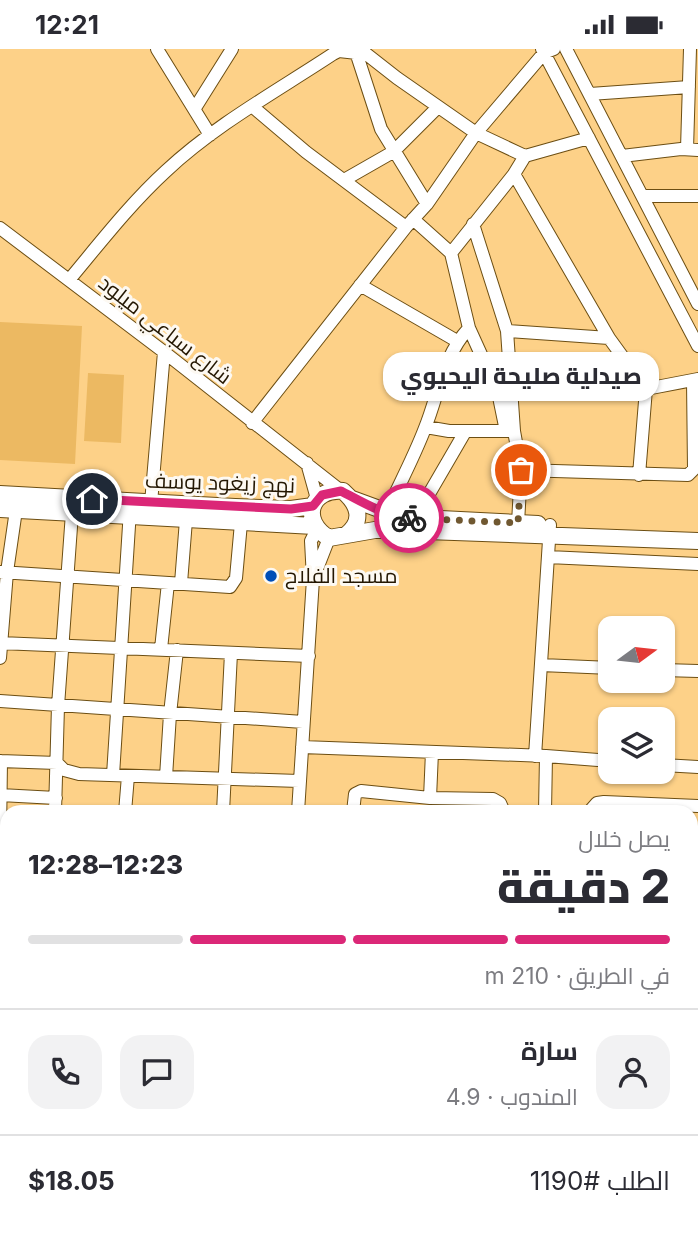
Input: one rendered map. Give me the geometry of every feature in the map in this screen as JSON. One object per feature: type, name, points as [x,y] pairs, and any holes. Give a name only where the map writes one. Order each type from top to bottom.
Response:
[{"type":"main road","name":"نهج زيغود يوسف","points":[[8,510],[72,513],[130,509],[151,503],[291,509],[315,503],[328,492],[346,495]]},
{"type":"main road","name":"نهج زيغود يوسف","points":[[0,494],[130,509],[186,520],[326,532],[550,530]]},
{"type":"main road","points":[[346,495],[386,513],[415,519],[518,523],[550,530],[698,541]]},
{"type":"main road","points":[[315,503],[312,517],[326,532],[351,531],[358,519],[356,505],[346,495]]},
{"type":"main road","points":[[550,530],[698,531]]},
{"type":"street","points":[[157,49],[210,135]]},
{"type":"street","points":[[195,108],[232,49]]},
{"type":"street","points":[[566,49],[698,304]]},
{"type":"street","points":[[622,156],[692,149],[690,49]]},
{"type":"street","points":[[357,50],[381,129],[427,204]]},
{"type":"street","points":[[69,280],[164,173],[210,135],[339,51],[357,50],[476,133],[525,156],[589,138]]},
{"type":"street","points":[[252,423],[409,223],[427,204],[476,133],[547,51],[589,138],[698,347]]},
{"type":"street","points":[[590,94],[689,87]]},
{"type":"street","points":[[253,107],[344,180],[451,253],[470,328],[498,392],[521,470],[518,523]]},
{"type":"street","points":[[344,180],[393,152],[438,107]]},
{"type":"street","points":[[451,253],[514,174],[525,156]]},
{"type":"street","points":[[514,174],[609,338],[646,389],[639,475]]},
{"type":"street","points":[[643,197],[698,196]]},
{"type":"street","points":[[472,224],[507,331],[511,379],[510,432]]},
{"type":"street","name":"شارع سباعي ميلود","points":[[0,228],[346,495]]},
{"type":"street","points":[[360,285],[457,341]]},
{"type":"street","points":[[386,513],[426,427],[443,371],[457,341],[470,328]]},
{"type":"street","points":[[507,331],[609,338]]},
{"type":"street","points":[[151,503],[164,352]]},
{"type":"street","points":[[511,379],[646,389],[695,380],[694,469],[684,476],[521,470]]},
{"type":"street","points":[[426,427],[465,432],[510,432]]},
{"type":"street","points":[[415,519],[465,432]]},
{"type":"street","points":[[307,463],[315,503]]},
{"type":"street","points":[[113,775],[130,509]]},
{"type":"street","points":[[0,658],[8,510]]},
{"type":"street","points":[[56,805],[58,706],[72,513]]},
{"type":"street","points":[[181,583],[186,520]]},
{"type":"street","points":[[4,572],[233,586],[242,523]]},
{"type":"street","points":[[544,805],[540,756],[541,665],[550,530]]},
{"type":"street","points":[[298,805],[313,579],[326,532]]},
{"type":"street","points":[[548,557],[698,564]]},
{"type":"street","points":[[162,649],[168,583]]},
{"type":"street","points":[[1,643],[309,656]]},
{"type":"street","points":[[166,777],[177,650]]},
{"type":"street","points":[[223,805],[231,653]]},
{"type":"street","points":[[541,665],[598,667]]},
{"type":"street","points":[[676,670],[698,671]]},
{"type":"street","points":[[0,701],[303,722]]},
{"type":"street","points":[[302,747],[598,760]]},
{"type":"street","points":[[430,798],[432,752]]},
{"type":"street","points":[[0,836],[1,761],[57,764],[64,770],[79,774],[299,781]]},
{"type":"street","points":[[675,766],[698,767]]},
{"type":"street","points":[[126,805],[128,776]]},
{"type":"street","points":[[354,805],[355,794],[361,792],[430,798],[493,799],[501,805]]},
{"type":"street","points":[[0,795],[56,798]]},
{"type":"street","points":[[595,805],[604,802],[626,805]]},
{"type":"shaded area","points":[[0,322],[82,326],[75,464],[0,460]]},
{"type":"shaded area","points":[[88,373],[124,375],[121,443],[84,441]]},
{"type":"way so far","points":[[409,518],[518,523],[521,470]]},
{"type":"place","name":"صيدلية صليحة اليحيوي","points":[[521,470]]},
{"type":"place","name":"مسجد الفلاح","points":[[271,576]]},
{"type":"route","points":[[92,499],[291,509],[313,506],[317,499],[328,492],[343,491],[352,499],[386,513],[409,518]]}]
